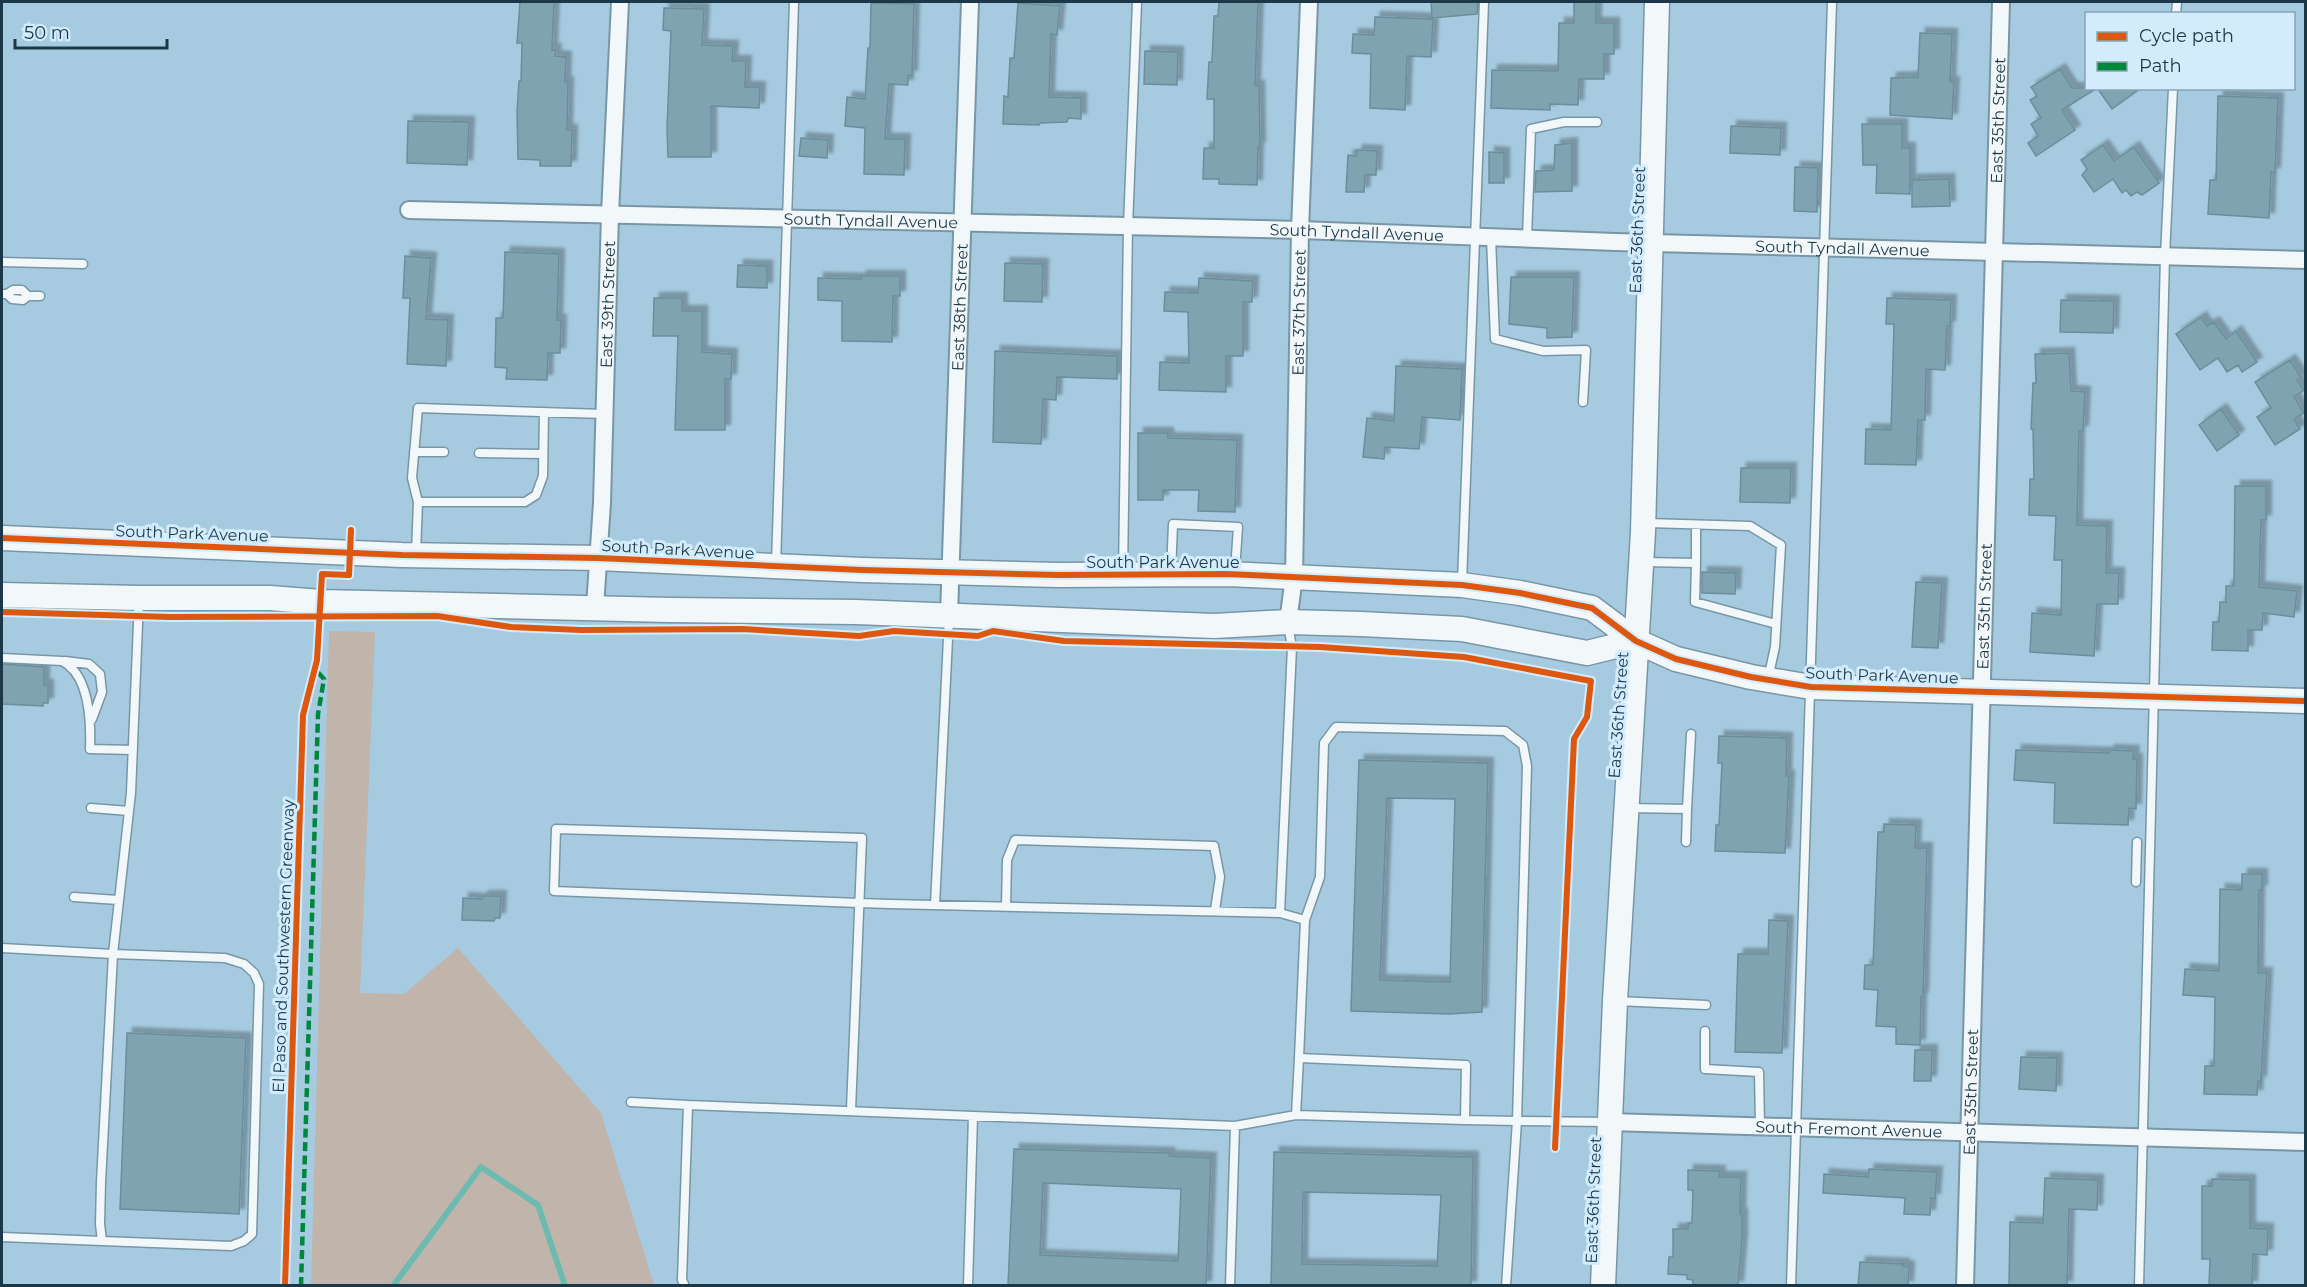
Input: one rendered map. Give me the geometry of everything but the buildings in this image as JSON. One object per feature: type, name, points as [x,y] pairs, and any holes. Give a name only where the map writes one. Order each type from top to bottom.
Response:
[{"type":"main road","name":"East 36th Street","points":[[1603,1286],[1625,808],[1643,523],[1657,2]]},
{"type":"main road","name":"South Park Avenue","points":[[2,538],[416,555],[598,558],[776,567],[950,572],[1235,575],[1462,585],[1520,593],[1592,608],[1636,641],[1676,659],[1767,680],[1811,687],[2306,701]]},
{"type":"main road","points":[[2,595],[270,598],[321,602],[949,615],[1214,626],[1288,622],[1462,629],[1587,653],[1636,641]]},
{"type":"street","name":"East 39th Street","points":[[595,608],[620,2]]},
{"type":"street","name":"East 38th Street","points":[[949,615],[970,2]]},
{"type":"street","name":"East 37th Street","points":[[1288,622],[1294,577],[1300,230],[1309,2]]},
{"type":"street","name":"East 35th Street","points":[[1965,1286],[2001,2]]},
{"type":"street","name":"South Tyndall Avenue","points":[[409,210],[1300,230],[2306,260]]},
{"type":"street","name":"South Fremont Avenue","points":[[1609,1122],[2306,1142]]},
{"type":"lane","points":[[776,567],[794,2]]},
{"type":"lane","points":[[1123,575],[1128,226],[1137,2]]},
{"type":"lane","points":[[1462,585],[1484,236],[1484,2]]},
{"type":"lane","points":[[1791,1286],[1832,2]]},
{"type":"lane","points":[[2139,1286],[2156,697],[2165,256],[2173,90]]},
{"type":"lane","points":[[1527,238],[1531,129],[1564,122],[1597,122]]},
{"type":"lane","points":[[1484,236],[1495,339],[1543,351],[1586,350],[1583,402]]},
{"type":"lane","points":[[2,262],[83,264]]},
{"type":"lane","points":[[4,294],[12,299],[23,300],[27,296],[40,296]]},
{"type":"lane","points":[[416,555],[418,502],[412,478],[418,408],[604,414]]},
{"type":"lane","points":[[418,502],[525,502],[536,495],[543,476],[544,412]]},
{"type":"lane","points":[[414,452],[444,452]]},
{"type":"lane","points":[[479,453],[543,454]]},
{"type":"lane","points":[[1643,523],[1750,526],[1781,545],[1775,647],[1767,680]]},
{"type":"lane","points":[[1170,575],[1173,524],[1238,527],[1235,575]]},
{"type":"lane","points":[[1696,525],[1695,602],[1776,624]]},
{"type":"lane","points":[[1641,561],[1696,562]]},
{"type":"lane","points":[[102,1241],[101,1182],[113,954],[129,811],[139,598]]},
{"type":"lane","points":[[935,905],[949,615]]},
{"type":"lane","points":[[1280,913],[1292,647],[1288,622]]},
{"type":"lane","points":[[2,658],[88,664],[100,674],[102,692],[91,722]]},
{"type":"lane","points":[[62,661],[70,665],[76,673],[90,712],[90,749],[133,750]]},
{"type":"lane","points":[[1296,1115],[1305,920],[1320,877],[1324,743],[1336,727],[1505,731],[1523,745],[1527,766],[1517,1121],[1506,1286]]},
{"type":"lane","points":[[1686,842],[1691,734]]},
{"type":"lane","points":[[91,807],[129,811]]},
{"type":"lane","points":[[1625,808],[1687,809]]},
{"type":"lane","points":[[851,1110],[860,903],[862,838],[556,829],[554,891],[860,903],[1215,910],[1280,913],[1305,920]]},
{"type":"lane","points":[[1006,906],[1007,860],[1015,840],[1214,846],[1220,877],[1215,910]]},
{"type":"lane","points":[[2136,882],[2137,842]]},
{"type":"lane","points":[[74,897],[118,900]]},
{"type":"lane","points":[[2,948],[225,958],[244,964],[254,973],[259,984],[252,1234],[244,1241],[231,1246],[2,1237]]},
{"type":"lane","points":[[1615,1001],[1706,1005]]},
{"type":"lane","points":[[1705,1031],[1705,1069],[1759,1072],[1760,1126]]},
{"type":"lane","points":[[1299,1058],[1466,1065],[1465,1120]]},
{"type":"lane","points":[[631,1102],[1234,1126],[1296,1115],[1609,1122]]},
{"type":"lane","points":[[685,1286],[682,1280],[688,1105]]},
{"type":"lane","points":[[968,1286],[973,1116]]},
{"type":"lane","points":[[1230,1286],[1234,1126]]},
{"type":"shaded area","points":[[329,631],[375,632],[360,993],[404,994],[458,948],[601,1113],[654,1285],[311,1285]]},
{"type":"waterway","points":[[393,1286],[481,1167],[538,1205],[565,1286]]},
{"type":"marked path","points":[[301,1286],[318,714],[324,679],[315,669]]},
{"type":"cycle path","name":"El Paso and Southwestern Greenway","points":[[285,1286],[303,715],[317,660],[322,574],[349,575],[351,530]]},
{"type":"cycle path","points":[[2,538],[402,555],[598,558],[862,570],[1058,575],[1227,574],[1462,585],[1520,593],[1592,608],[1636,641],[1676,659],[1751,677],[1811,687],[2306,701]]},
{"type":"cycle path","points":[[2,612],[170,617],[437,616],[511,627],[581,630],[742,629],[859,636],[894,631],[978,636],[993,631],[1064,641],[1320,647],[1464,657],[1591,681],[1587,717],[1574,739],[1555,1148]]}]
